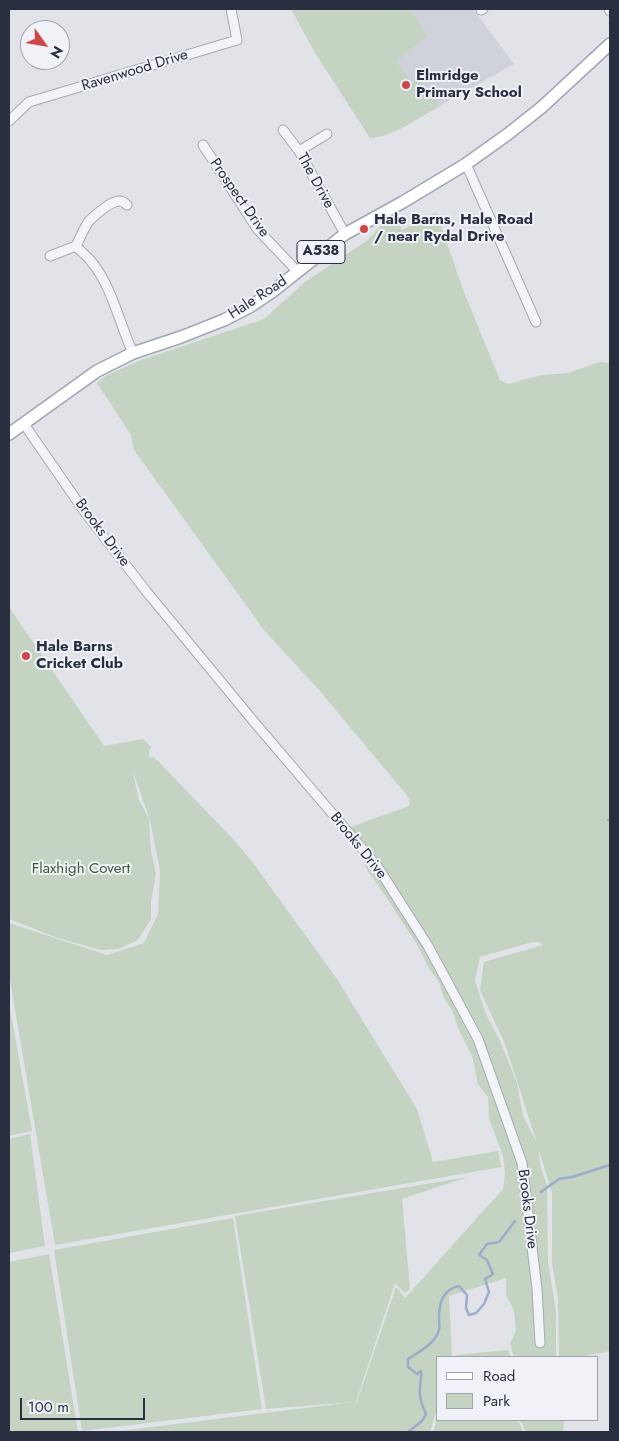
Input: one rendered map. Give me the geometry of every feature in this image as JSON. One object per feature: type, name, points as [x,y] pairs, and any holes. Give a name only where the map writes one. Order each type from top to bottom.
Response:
[{"type":"main road","name":"Hale Road","points":[[14,428],[97,371],[133,353],[181,338],[224,320],[251,306],[344,234],[403,202],[466,164],[508,134],[542,107],[610,44]]},
{"type":"street","name":"Ravenwood Drive","points":[[9,120],[31,101],[237,40],[232,9]]},
{"type":"street","name":"The Drive","points":[[283,130],[298,151],[344,234]]},
{"type":"street","points":[[298,151],[327,134]]},
{"type":"street","name":"Prospect Drive","points":[[203,145],[258,230],[297,271]]},
{"type":"street","points":[[466,164],[536,322]]},
{"type":"street","points":[[50,256],[76,246],[88,222],[111,203],[118,200],[127,205]]},
{"type":"street","points":[[76,246],[91,261],[105,283],[133,353]]},
{"type":"street","name":"Brooks Drive","points":[[14,428],[84,511],[146,591],[249,716],[377,866],[428,946],[478,1038],[522,1163],[537,1289],[540,1342]]},
{"type":"shaded area","name":"Elmridge Primary School","points":[[291,9],[473,9],[514,64],[397,130],[383,136],[370,138],[316,54]]},
{"type":"green space","name":"Elmridge Primary School","points":[[291,9],[409,9],[428,35],[396,62],[413,84],[419,79],[440,106],[397,130],[379,137],[370,138],[316,54]]},
{"type":"green space","points":[[393,212],[402,230],[436,212],[464,292],[500,380],[508,384],[542,375],[569,373],[599,362],[610,363],[610,1351],[585,1356],[559,1356],[558,1298],[552,1264],[552,1193],[539,1150],[540,1165],[547,1185],[548,1262],[556,1311],[556,1356],[514,1356],[510,1343],[516,1331],[514,1310],[506,1296],[506,1278],[449,1296],[452,1356],[436,1356],[436,1412],[430,1432],[112,1432],[353,1402],[266,1409],[235,1216],[468,1177],[402,1199],[410,1289],[405,1293],[395,1283],[357,1402],[396,1287],[405,1298],[503,1189],[505,1173],[503,1156],[489,1118],[488,1097],[478,1084],[472,1056],[458,1028],[452,1010],[444,998],[439,982],[428,967],[418,946],[369,873],[364,863],[368,855],[348,828],[409,806],[410,799],[319,690],[264,630],[134,450],[131,435],[97,383],[107,375],[141,360],[264,319],[305,282],[368,240]],"holes":[[[532,942],[539,942],[543,945],[484,962],[480,990],[505,1044],[537,1143],[523,1116],[517,1083],[500,1041],[486,1014],[475,981],[480,957]]]},
{"type":"green space","name":"Flaxhigh Covert","points":[[9,607],[104,746],[143,739],[151,747],[149,758],[154,757],[233,839],[253,863],[337,979],[417,1109],[433,1162],[498,1151],[501,1167],[55,1245],[9,974],[9,923],[107,955],[144,943],[158,914],[160,871],[150,820],[132,769],[139,800],[149,819],[151,851],[156,873],[151,902],[151,919],[138,940],[118,949],[100,950],[55,937],[9,919]]},
{"type":"green space","points":[[9,1003],[32,1131],[9,1136]]},
{"type":"green space","points":[[30,1134],[45,1246],[9,1253],[9,1139]]},
{"type":"green space","points":[[233,1218],[262,1409],[82,1431],[54,1250]]},
{"type":"green space","points":[[49,1254],[78,1432],[9,1432],[9,1262]]},
{"type":"green space","points":[[508,1350],[511,1356],[456,1356]]},
{"type":"green space","points":[[436,1421],[516,1421],[520,1424],[523,1432],[433,1432]]},
{"type":"green space","points":[[519,1421],[564,1421],[563,1432],[526,1432],[522,1423]]},
{"type":"waterway","points":[[541,1192],[559,1179],[572,1177],[610,1165]]},
{"type":"waterway","points":[[408,1432],[422,1421],[426,1414],[420,1394],[421,1371],[417,1374],[408,1367],[408,1359],[426,1347],[437,1335],[441,1302],[449,1290],[459,1286],[467,1295],[466,1308],[469,1315],[476,1313],[484,1304],[489,1292],[485,1279],[493,1274],[487,1260],[479,1255],[487,1244],[499,1242],[515,1221]]},
{"type":"place","name":"Elmridge Primary School","points":[[406,85]]},
{"type":"place","name":"Hale Barns, Hale Road / near Rydal Drive","points":[[364,229]]},
{"type":"place","name":"Hale Barns Cricket Club","points":[[26,656]]}]
